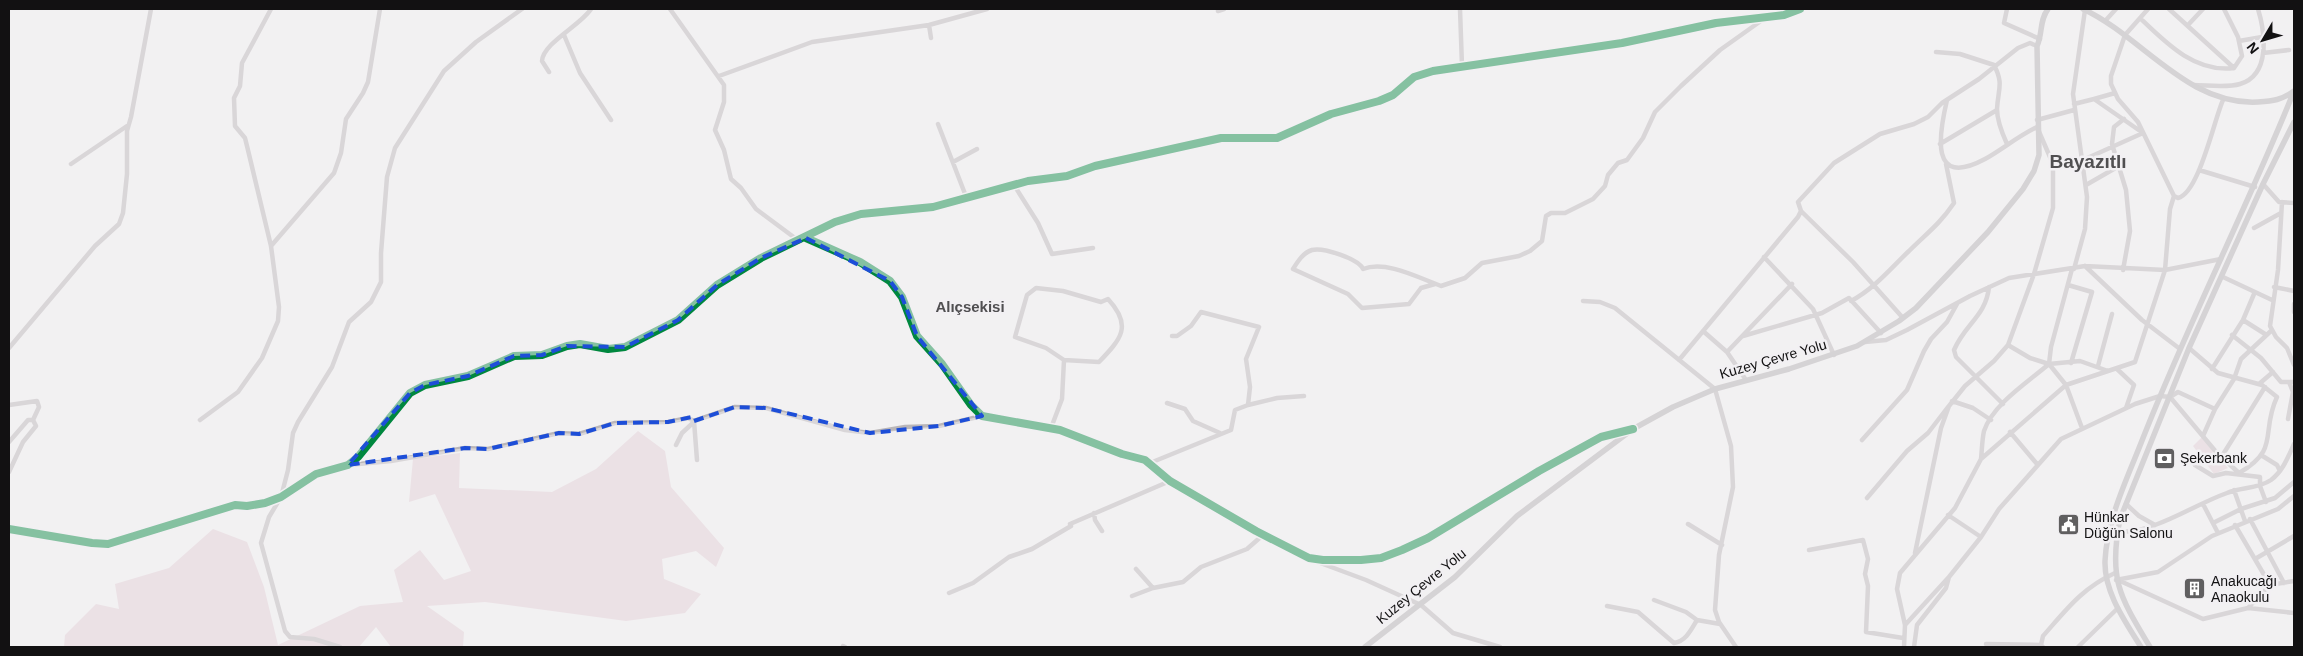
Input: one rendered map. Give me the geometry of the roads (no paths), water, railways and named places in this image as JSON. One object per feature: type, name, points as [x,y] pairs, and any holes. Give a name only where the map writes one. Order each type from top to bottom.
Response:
[{"type":"main road","name":"Kuzey Çevre Yolu","points":[[1365,647],[1421,605],[1475,559],[1517,516],[1634,429],[1673,407],[1715,389],[1834,355],[1865,342],[1903,318],[1964,259],[2023,189],[2034,171],[2039,154],[2037,46],[2040,39],[2041,20],[2048,9]]},
{"type":"main road","points":[[2084,9],[2106,20],[2192,84],[2223,100],[2272,101],[2284,99],[2294,92]]},
{"type":"main road","points":[[2141,647],[2118,608],[2107,577],[2105,562],[2110,528],[2160,396],[2255,187],[2294,92]]},
{"type":"main road","points":[[2150,647],[2126,606],[2116,576],[2118,532],[2126,504],[2189,348],[2263,184],[2294,122]]},
{"type":"street","points":[[9,348],[95,246],[119,224],[124,213],[128,126],[151,9]]},
{"type":"street","points":[[200,420],[238,392],[262,358],[278,320],[280,306],[271,246],[245,138],[235,126],[233,107],[234,98],[240,86],[242,63],[271,9]]},
{"type":"street","points":[[271,246],[327,183],[338,164],[346,118],[368,82],[380,9]]},
{"type":"street","points":[[340,647],[314,639],[290,637],[282,626],[276,595],[261,543],[269,517],[281,497],[293,433],[298,422],[332,367],[349,322],[371,302],[381,282],[381,253],[387,177],[395,148],[444,71],[476,42],[522,9]]},
{"type":"street","points":[[549,72],[542,61],[542,57],[564,35],[586,18],[591,9]]},
{"type":"street","points":[[670,9],[719,76],[725,94],[715,130],[724,150],[731,179],[741,188],[756,209],[799,241]]},
{"type":"street","points":[[719,76],[812,42],[929,25],[987,9]]},
{"type":"street","points":[[1218,11],[1224,9]]},
{"type":"street","points":[[1460,9],[1462,66]]},
{"type":"street","points":[[348,465],[358,456],[410,393],[425,385],[468,376],[514,356],[542,355],[567,346],[580,344],[608,349],[625,347],[678,320],[717,285],[761,258],[778,248],[806,238],[835,222],[861,214],[933,207],[1014,185],[1067,176],[1095,166],[1221,138],[1277,138],[1331,114],[1379,101],[1393,95],[1414,77],[1433,71],[1622,43],[1716,23],[1784,15],[1800,9]]},
{"type":"street","points":[[2007,9],[2004,23],[2040,39]]},
{"type":"street","points":[[1904,647],[1905,625],[1898,603],[1897,580],[1916,553],[1955,508],[1980,459],[1984,431],[1991,420],[2003,404],[2049,364],[2051,347],[2085,229],[2086,185],[2074,110],[2075,74],[2084,9]]},
{"type":"street","points":[[2106,20],[2116,9]]},
{"type":"street","points":[[1980,459],[2066,385],[2135,362],[2165,270],[2170,209],[2174,196],[2143,133],[2115,92],[2111,76],[2124,35],[2148,9]]},
{"type":"street","points":[[2169,9],[2234,68]]},
{"type":"street","points":[[2188,25],[2203,9]]},
{"type":"street","points":[[2224,9],[2239,40],[2242,56],[2234,68]]},
{"type":"street","points":[[2192,84],[2238,85],[2247,81],[2260,69],[2263,53],[2258,9]]},
{"type":"street","points":[[1434,284],[1421,288],[1409,304],[1362,308],[1348,294],[1293,270],[1301,257],[1313,250],[1327,250],[1361,264],[1363,269],[1372,265],[1379,266],[1415,275],[1441,286],[1464,278],[1482,263],[1519,256],[1530,251],[1542,241],[1543,222],[1546,216],[1551,213],[1565,213],[1593,199],[1605,186],[1608,175],[1618,163],[1627,160],[1643,138],[1656,112],[1720,50],[1766,17]]},
{"type":"street","points":[[2140,18],[2174,49],[2197,64],[2234,68]]},
{"type":"street","points":[[929,25],[931,38]]},
{"type":"street","points":[[564,35],[580,74],[611,120]]},
{"type":"street","points":[[2239,40],[2262,38]]},
{"type":"street","points":[[1903,318],[1825,233],[1801,211],[1798,202],[1834,163],[1880,134],[1905,127],[1928,117],[1947,100],[2023,45],[2037,46]]},
{"type":"street","points":[[2263,53],[2289,50]]},
{"type":"street","points":[[1936,52],[1960,54],[1994,65]]},
{"type":"street","points":[[1994,65],[2001,85],[1997,110],[2007,144]]},
{"type":"street","points":[[2074,104],[2115,92]]},
{"type":"street","points":[[2094,99],[2143,133]]},
{"type":"street","points":[[1851,301],[1875,286],[1941,222],[1954,203],[1940,144],[1939,132],[1947,100]]},
{"type":"street","points":[[2174,196],[2178,198],[2188,193],[2199,170],[2223,100]]},
{"type":"street","points":[[1940,144],[1997,110]]},
{"type":"street","points":[[2037,120],[2074,110]]},
{"type":"street","points":[[2123,270],[2130,231],[2126,190],[2113,148],[2114,127],[2124,118]]},
{"type":"street","points":[[938,124],[967,199]]},
{"type":"street","points":[[71,164],[128,126]]},
{"type":"street","points":[[1867,498],[1907,451],[1928,433],[1952,401],[2008,345],[2034,274],[2053,208],[2053,164],[2037,127],[1987,158],[1966,168],[1958,168],[1946,164]]},
{"type":"street","points":[[2053,164],[2083,160],[2143,133]]},
{"type":"street","points":[[954,162],[977,149]]},
{"type":"street","points":[[2086,185],[2119,166]]},
{"type":"street","points":[[2199,170],[2255,187]]},
{"type":"street","points":[[2263,184],[2279,202],[2294,204]]},
{"type":"street","points":[[1014,185],[1038,223],[1052,254],[1093,248]]},
{"type":"street","points":[[2282,202],[2278,270],[2272,300],[2270,326],[2287,348],[2294,365]]},
{"type":"street","points":[[1679,360],[1801,211]]},
{"type":"street","points":[[2254,228],[2281,213]]},
{"type":"street","points":[[806,238],[860,262],[890,281],[902,297],[917,336],[942,364],[982,416]]},
{"type":"street","points":[[1764,257],[1792,284],[1817,315],[1834,355]]},
{"type":"street","points":[[1865,342],[1886,340],[1958,302],[2009,278],[2085,266],[2123,270],[2165,270],[2222,259]]},
{"type":"street","points":[[2085,266],[2148,324],[2180,349]]},
{"type":"street","points":[[2222,277],[2254,294],[2272,300]]},
{"type":"street","points":[[1727,352],[1792,284]]},
{"type":"street","points":[[2068,285],[2092,292],[2071,362]]},
{"type":"street","points":[[1989,287],[1988,302],[1962,334],[1954,350],[1956,357],[2003,404]]},
{"type":"street","points":[[2274,287],[2294,291]]},
{"type":"street","points":[[1036,288],[1063,291],[1101,302],[1108,299],[1117,308],[1124,328],[1120,337],[1099,362],[1064,360],[1046,348],[1015,337],[1027,295],[1036,288]]},
{"type":"street","points":[[2212,369],[2243,320],[2254,294]]},
{"type":"street","points":[[1743,336],[1817,315],[1849,298],[1881,333]]},
{"type":"street","points":[[1583,301],[1600,302],[1615,308],[1715,389],[1732,446],[1733,487],[1714,602],[1717,618],[1736,647]]},
{"type":"street","points":[[1862,440],[1907,390],[1924,351],[1931,339],[1947,322],[1958,302]]},
{"type":"street","points":[[2294,304],[2294,312]]},
{"type":"street","points":[[1172,336],[1177,336],[1191,326],[1201,312],[1259,327],[1246,359],[1251,399],[1248,405]]},
{"type":"street","points":[[2098,366],[2112,314]]},
{"type":"street","points":[[2243,320],[2266,334]]},
{"type":"street","points":[[2203,436],[2215,409],[2234,379],[2241,359],[2272,330]]},
{"type":"street","points":[[1703,331],[1727,352],[1746,380]]},
{"type":"street","points":[[2232,335],[2261,358],[2281,382],[2292,382],[2288,419]]},
{"type":"street","points":[[2008,345],[2030,358],[2049,364],[2080,361],[2108,371]]},
{"type":"street","points":[[2189,348],[2212,369],[2234,379],[2259,384],[2277,397],[2269,413],[2268,445],[2253,465],[2239,473]]},
{"type":"street","points":[[1051,428],[1062,399],[1064,360]]},
{"type":"street","points":[[2049,364],[2066,385],[2082,428]]},
{"type":"street","points":[[2117,369],[2134,385],[2126,408]]},
{"type":"street","points":[[2259,384],[2273,372]]},
{"type":"street","points":[[2222,456],[2265,388]]},
{"type":"street","points":[[1905,625],[1949,577],[1981,537],[2000,509],[2037,464],[2061,439],[2126,408],[2160,396],[2170,397],[2178,392],[2215,409]]},
{"type":"street","points":[[1150,463],[1232,428],[1235,410],[1277,398],[1304,396]]},
{"type":"street","points":[[2170,397],[2217,453],[2239,473]]},
{"type":"street","points":[[9,405],[37,401],[39,407],[33,420]]},
{"type":"street","points":[[1952,401],[1973,408],[1991,420]]},
{"type":"street","points":[[1167,403],[1185,409],[1193,421],[1220,433]]},
{"type":"street","points":[[1916,553],[1941,428],[1948,406]]},
{"type":"street","points":[[676,445],[682,433],[694,421],[735,407],[766,408],[845,430],[870,433],[905,427],[938,426],[982,416],[1051,428],[1150,463],[1170,481],[1263,535],[1309,558],[1366,580],[1421,605],[1453,634],[1500,647]]},
{"type":"street","points":[[9,529],[92,544],[108,544],[235,504],[257,504],[281,497],[316,474],[348,465],[391,461],[464,448],[488,449],[559,432],[579,434],[615,423],[668,422],[688,418],[694,421]]},
{"type":"street","points":[[9,442],[28,420],[33,420]]},
{"type":"street","points":[[9,472],[23,442],[36,426],[33,420]]},
{"type":"street","points":[[694,421],[697,460]]},
{"type":"street","points":[[1309,558],[1361,560],[1381,558],[1402,550],[1428,538],[1538,471],[1601,437],[1634,429]]},
{"type":"street","points":[[2010,432],[2037,464]]},
{"type":"street","points":[[2118,532],[2137,531],[2156,525],[2234,490],[2260,486],[2272,480],[2280,471],[2294,444]]},
{"type":"street","points":[[2261,455],[2277,465],[2280,471]]},
{"type":"street","points":[[2195,466],[2213,476],[2239,473],[2260,477],[2260,486],[2266,502]]},
{"type":"street","points":[[949,593],[973,583],[1009,557],[1032,549],[1061,533],[1070,524],[1170,481]]},
{"type":"street","points":[[2213,523],[2241,509],[2275,498],[2294,482]]},
{"type":"street","points":[[2234,490],[2241,509],[2268,551],[2284,583]]},
{"type":"street","points":[[1986,644],[2042,646],[2043,636],[2081,593],[2107,577],[2158,572],[2218,534],[2235,525],[2278,510],[2293,500]]},
{"type":"street","points":[[2126,504],[2139,516],[2156,525]]},
{"type":"street","points":[[2203,504],[2218,534]]},
{"type":"street","points":[[1094,513],[1095,520],[1102,531]]},
{"type":"street","points":[[1948,515],[1981,537]]},
{"type":"street","points":[[1688,524],[1722,545]]},
{"type":"street","points":[[2235,525],[2270,585]]},
{"type":"street","points":[[1132,596],[1153,588],[1183,582],[1201,567],[1229,558],[1247,549],[1263,535]]},
{"type":"street","points":[[2255,559],[2294,536]]},
{"type":"street","points":[[1809,550],[1864,540],[1868,559],[1865,574],[1868,586],[1866,632],[1903,638]]},
{"type":"street","points":[[1136,569],[1153,588]]},
{"type":"street","points":[[2116,576],[2203,619],[2248,608],[2294,613]]},
{"type":"street","points":[[1914,647],[1918,625],[1946,588],[1949,577]]},
{"type":"street","points":[[2248,608],[2270,585],[2294,581]]},
{"type":"street","points":[[1654,600],[1686,612],[1697,620],[1720,624]]},
{"type":"street","points":[[1607,606],[1638,612],[1674,643],[1678,643],[1688,635],[1697,620]]},
{"type":"street","points":[[2078,647],[2118,608]]},
{"type":"place","name":"Şekerbank","points":[[2164,458]]},
{"type":"place","name":"Hünkar Düğün Salonu","points":[[2068,525]]},
{"type":"place","name":"Anakucağı Anaokulu","points":[[2195,589]]},
{"type":"district","name":"Bayazıtlı","points":[[2088,161]]},
{"type":"district","name":"Alıçsekisi","points":[[970,307]]}]
